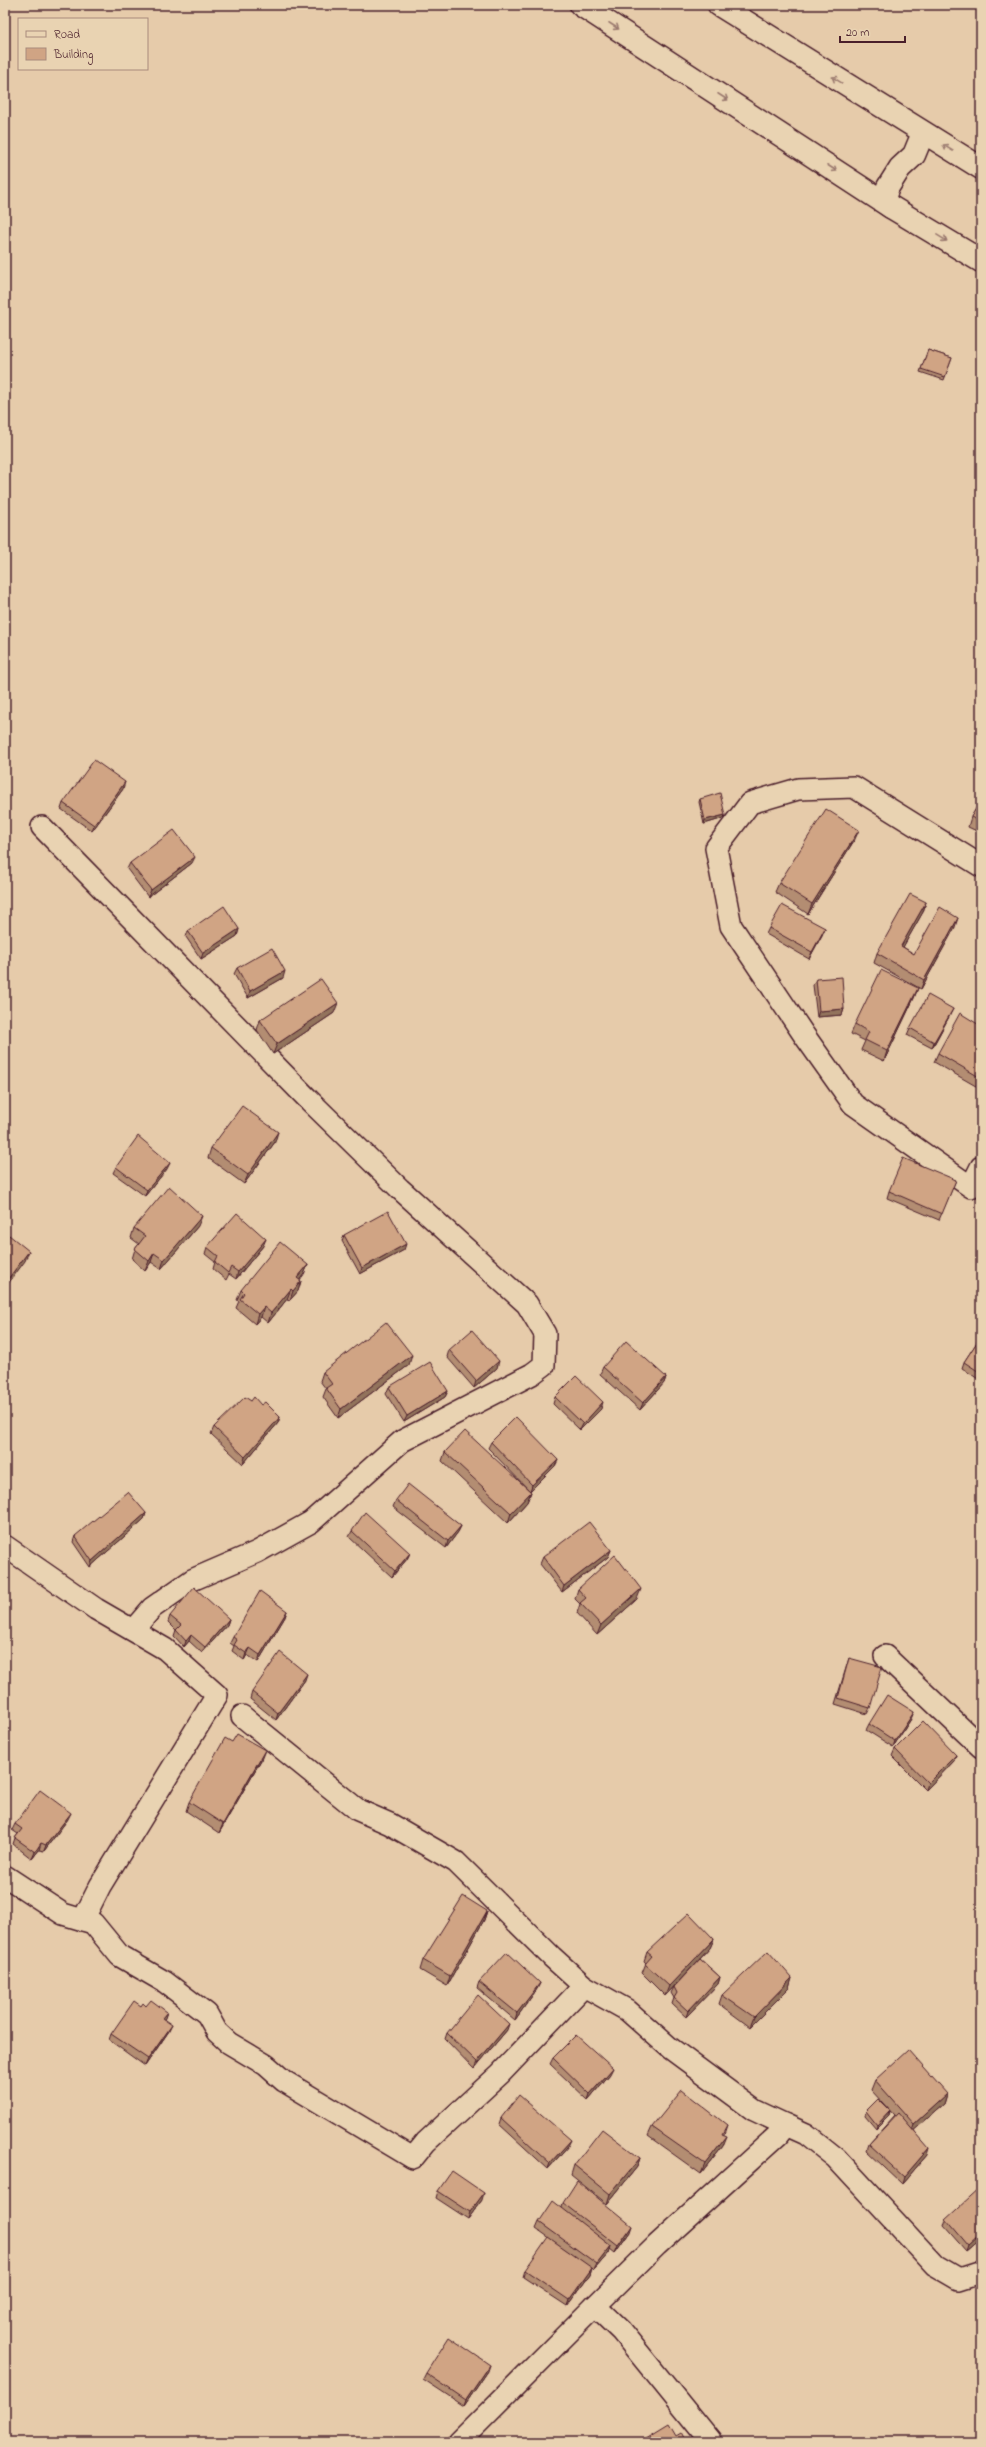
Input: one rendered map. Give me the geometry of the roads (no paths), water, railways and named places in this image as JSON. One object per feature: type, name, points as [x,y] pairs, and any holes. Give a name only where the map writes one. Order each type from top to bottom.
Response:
[{"type":"highway","points":[[581,5],[891,207],[981,261]]},
{"type":"highway","points":[[719,5],[981,168]]},
{"type":"highway","points":[[891,207],[882,201],[900,168],[914,154],[923,133]]},
{"type":"street","points":[[981,866],[854,787],[798,789],[750,803],[716,848],[731,926],[804,1035],[853,1104],[971,1187],[981,1168]]},
{"type":"street","points":[[42,827],[308,1099],[400,1189],[527,1304],[545,1334],[544,1365],[532,1374],[402,1441],[311,1522],[257,1552],[192,1580],[152,1608],[133,1630]]},
{"type":"street","points":[[5,1546],[96,1608],[165,1649],[217,1695],[100,1886],[83,1920]]},
{"type":"street","points":[[885,1656],[981,1747]]},
{"type":"street","points":[[242,1716],[358,1810],[390,1824],[456,1862],[552,1957],[584,1986],[627,2010],[670,2048],[754,2110],[806,2134],[836,2158],[935,2265],[959,2279],[981,2272]]},
{"type":"street","points":[[5,1876],[63,1914],[93,1923],[120,1956],[165,1982],[208,2014],[217,2032],[229,2043],[266,2065],[284,2081],[413,2158],[426,2142],[500,2074],[584,1986]]},
{"type":"street","points":[[459,2442],[657,2244],[778,2135],[786,2125]]},
{"type":"street","points":[[595,2306],[621,2331],[711,2442]]}]
